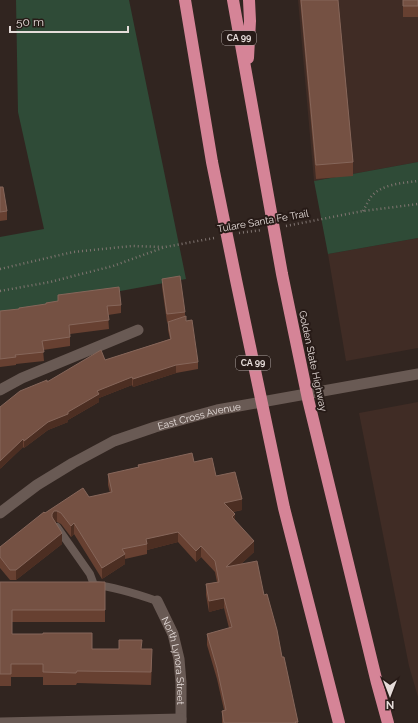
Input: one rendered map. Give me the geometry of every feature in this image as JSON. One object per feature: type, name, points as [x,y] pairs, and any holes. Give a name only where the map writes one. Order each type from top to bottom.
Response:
[{"type":"highway","name":"CA 99","points":[[185,0],[212,162],[284,508],[339,723]]},
{"type":"highway","name":"Golden State Highway","points":[[233,0],[282,274],[308,399],[388,723]]},
{"type":"highway","points":[[246,77],[250,21],[248,0]]},
{"type":"street","points":[[0,390],[22,378],[138,330]]},
{"type":"street","name":"East Cross Avenue","points":[[0,513],[37,485],[73,463],[114,441],[155,427],[217,410],[418,374]]},
{"type":"street","name":"North Lynora Street","points":[[156,600],[173,634],[177,653],[181,683],[181,721]]},
{"type":"street","points":[[0,722],[181,721]]},
{"type":"lane","points":[[56,527],[90,574],[90,585],[104,586],[131,592],[156,600]]},
{"type":"path","points":[[363,211],[372,196],[383,188],[418,181]]},
{"type":"path","name":"Tulare Santa Fe Trail","points":[[279,227],[363,211],[418,204]]},
{"type":"path","name":"Tulare Santa Fe Trail","points":[[233,234],[264,229]]},
{"type":"path","name":"Tulare Santa Fe Trail","points":[[0,291],[50,282],[113,266],[165,247],[217,237]]},
{"type":"path","name":"Tulare Santa Fe Trail","points":[[0,269],[73,252],[132,246],[165,247]]},
{"type":"shaded area","points":[[298,0],[418,0],[418,162],[314,181]]},
{"type":"shaded area","points":[[418,238],[418,348],[346,361],[328,254]]},
{"type":"shaded area","points":[[418,402],[418,697],[409,666],[359,413]]},
{"type":"green space","points":[[16,0],[129,0],[186,279],[0,313],[0,237],[44,229],[18,112]]},
{"type":"green space","points":[[418,162],[418,238],[328,254],[314,181]]},
{"type":"building","points":[[301,0],[338,0],[353,162],[316,165]]},
{"type":"building","points":[[403,0],[418,0],[418,6],[403,6]]},
{"type":"building","points":[[0,187],[3,187],[7,211],[0,212]]},
{"type":"building","points":[[180,276],[185,312],[167,314],[162,279]]},
{"type":"building","points":[[119,287],[121,305],[107,306],[109,320],[69,325],[70,337],[42,341],[44,352],[15,355],[16,357],[0,359],[0,311],[19,309],[58,301],[58,295]]},
{"type":"building","points":[[186,316],[186,321],[192,320],[198,362],[176,365],[133,379],[132,377],[97,391],[99,394],[68,412],[68,414],[48,422],[24,441],[23,439],[0,461],[0,407],[20,391],[47,380],[47,382],[101,350],[105,360],[171,339],[168,322]]},
{"type":"building","points":[[192,453],[194,462],[212,458],[216,476],[235,472],[242,499],[224,503],[235,514],[232,517],[254,541],[226,567],[257,561],[264,595],[267,594],[277,630],[282,657],[284,657],[298,722],[295,722],[296,723],[224,723],[222,711],[226,710],[217,668],[207,634],[232,627],[224,598],[209,601],[206,584],[219,582],[215,561],[201,546],[196,551],[178,532],[146,539],[147,544],[122,549],[125,554],[102,568],[74,523],[71,526],[61,513],[54,511],[52,517],[62,533],[16,570],[10,570],[0,557],[0,547],[44,512],[45,513],[83,488],[89,497],[112,492],[108,474],[139,467],[138,465]]},
{"type":"building","points":[[0,582],[105,582],[105,610],[12,610],[12,634],[92,633],[92,649],[119,649],[119,640],[142,640],[141,649],[152,649],[151,672],[43,672],[43,664],[11,664],[11,674],[0,674]]}]
